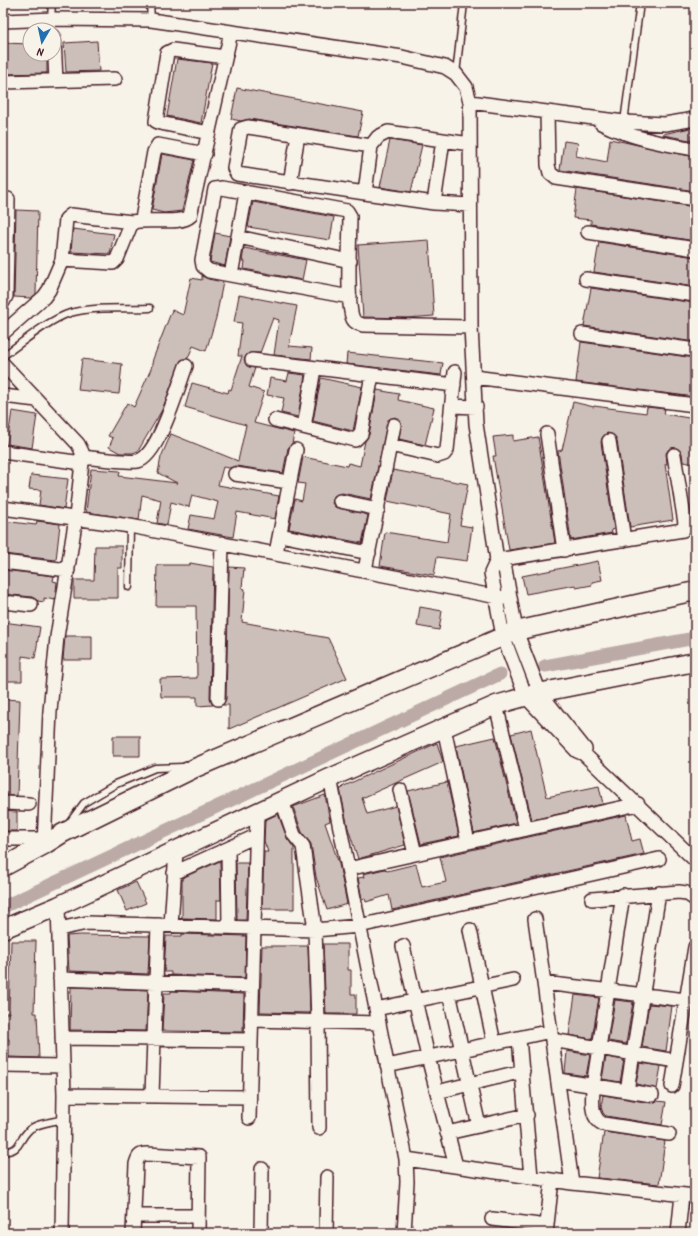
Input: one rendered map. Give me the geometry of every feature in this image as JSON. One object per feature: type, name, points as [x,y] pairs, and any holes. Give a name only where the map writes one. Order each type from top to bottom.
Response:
[{"type":"main road","points":[[3,867],[44,842],[195,768],[510,633],[695,591]]},
{"type":"main road","points":[[3,929],[58,906],[330,778],[496,705],[533,695],[695,662]]},
{"type":"street","points":[[3,21],[51,19],[151,20],[402,57],[445,67],[456,74],[466,87],[470,102],[471,327],[476,407],[497,560],[491,573],[495,595],[533,695],[585,749],[584,754],[695,860]]},
{"type":"street","points":[[3,333],[44,297],[49,290],[62,260],[66,219],[68,216],[72,215],[137,221],[182,221],[190,216],[205,154],[230,32]]},
{"type":"street","points":[[209,133],[156,121],[167,53],[173,50],[225,58]]},
{"type":"street","points":[[55,62],[56,81]]},
{"type":"street","points":[[3,82],[115,79]]},
{"type":"street","points":[[470,102],[624,122],[665,124],[695,119]]},
{"type":"street","points":[[547,112],[548,165],[550,173],[556,178],[695,199]]},
{"type":"street","points":[[590,118],[616,131],[659,144],[695,149]]},
{"type":"street","points":[[371,146],[243,128],[240,132],[234,172],[240,175],[290,183],[434,203],[470,205]]},
{"type":"street","points":[[364,193],[371,146],[378,137],[388,132],[470,144]]},
{"type":"street","points":[[290,183],[298,135]]},
{"type":"street","points":[[434,203],[443,140]]},
{"type":"street","points":[[62,260],[109,264],[113,263],[117,259],[137,221],[158,145],[205,154]]},
{"type":"street","points":[[350,297],[208,271],[202,264],[215,189],[222,188],[347,211],[350,216],[350,297],[353,319],[357,323],[363,325],[471,327]]},
{"type":"street","points":[[231,275],[246,193]]},
{"type":"street","points":[[3,302],[6,296],[8,199]]},
{"type":"street","points":[[588,232],[695,248]]},
{"type":"street","points":[[238,237],[350,261]]},
{"type":"street","points":[[586,279],[695,295]]},
{"type":"street","points":[[582,334],[695,350]]},
{"type":"street","points":[[252,360],[314,369],[372,375],[455,379],[446,450],[444,454],[438,456],[390,445]]},
{"type":"street","points":[[3,364],[78,444],[82,452],[76,517],[56,645],[50,711],[44,842],[3,839]]},
{"type":"street","points":[[3,452],[82,460],[137,461],[146,456],[163,431],[186,366]]},
{"type":"street","points":[[304,427],[314,369]]},
{"type":"street","points":[[275,420],[351,440],[359,438],[372,375]]},
{"type":"street","points":[[474,377],[695,405]]},
{"type":"street","points":[[3,396],[37,400]]},
{"type":"street","points":[[452,406],[476,407]]},
{"type":"street","points":[[365,570],[394,425]]},
{"type":"street","points":[[547,434],[564,550]]},
{"type":"street","points":[[610,441],[624,540]]},
{"type":"street","points":[[276,553],[296,450]]},
{"type":"street","points":[[497,560],[683,530],[684,523],[674,456]]},
{"type":"street","points":[[235,474],[289,482]]},
{"type":"street","points":[[340,501],[378,509]]},
{"type":"street","points":[[3,508],[76,517],[130,526],[495,595],[510,601]]},
{"type":"street","points":[[280,535],[369,552]]},
{"type":"street","points":[[218,699],[222,543]]},
{"type":"street","points":[[497,560],[505,569],[510,601],[510,633]]},
{"type":"street","points":[[3,562],[68,570]]},
{"type":"street","points":[[3,602],[31,606]]},
{"type":"street","points":[[496,705],[526,829]]},
{"type":"street","points":[[444,728],[468,842]]},
{"type":"street","points":[[330,778],[406,1159],[407,1182],[404,1233]]},
{"type":"street","points":[[400,790],[415,854]]},
{"type":"street","points":[[282,800],[294,835],[304,851],[315,930],[319,1128]]},
{"type":"street","points":[[3,804],[29,804]]},
{"type":"street","points":[[348,869],[638,804]]},
{"type":"street","points":[[249,1118],[257,813]]},
{"type":"street","points":[[174,873],[256,836]]},
{"type":"street","points":[[228,849],[229,927]]},
{"type":"street","points":[[171,925],[176,851]]},
{"type":"street","points":[[59,929],[87,923],[315,930],[359,926],[659,859]]},
{"type":"street","points":[[627,1091],[659,893]]},
{"type":"street","points":[[592,899],[623,895],[686,893],[695,899]]},
{"type":"street","points":[[623,895],[598,1048],[593,1086],[594,1114],[596,1121],[603,1124],[669,1134]]},
{"type":"street","points":[[58,906],[64,1094],[62,1233]]},
{"type":"street","points":[[535,919],[572,1182]]},
{"type":"street","points":[[152,1095],[158,925]]},
{"type":"street","points":[[470,930],[494,1043]]},
{"type":"street","points":[[403,946],[428,1057],[456,1166]]},
{"type":"street","points":[[672,1086],[695,947]]},
{"type":"street","points":[[60,979],[252,986]]},
{"type":"street","points":[[376,1009],[513,980]]},
{"type":"street","points":[[544,983],[686,1000]]},
{"type":"street","points":[[449,993],[479,1126]]},
{"type":"street","points":[[251,1020],[379,1023]]},
{"type":"street","points":[[388,1066],[519,1038],[551,1035],[598,1048],[676,1061]]},
{"type":"street","points":[[62,1038],[251,1040]]},
{"type":"street","points":[[519,1038],[527,1115],[531,1177]]},
{"type":"street","points":[[3,1065],[63,1066]]},
{"type":"street","points":[[437,1092],[522,1071]]},
{"type":"street","points":[[558,1080],[652,1095]]},
{"type":"street","points":[[64,1094],[249,1097]]},
{"type":"street","points":[[447,1133],[527,1115]]},
{"type":"street","points":[[133,1233],[136,1164],[138,1157],[142,1154],[147,1154],[199,1157],[198,1233]]},
{"type":"street","points":[[406,1159],[552,1180],[689,1196],[678,1233]]},
{"type":"street","points":[[261,1233],[262,1169]]},
{"type":"street","points":[[326,1233],[328,1177]]},
{"type":"street","points":[[492,1219],[546,1229],[552,1180]]},
{"type":"street","points":[[134,1216],[198,1216]]},
{"type":"lane","points":[[51,19],[52,3]]},
{"type":"lane","points":[[150,3],[151,20]]},
{"type":"lane","points":[[456,74],[464,3]]},
{"type":"lane","points":[[624,122],[640,4],[629,3]]},
{"type":"lane","points":[[3,356],[55,321],[80,310],[150,308]]},
{"type":"lane","points":[[129,587],[130,526]]},
{"type":"lane","points":[[3,1152],[11,1151],[18,1147],[28,1131],[34,1127],[64,1119]]},
{"type":"building","points":[[97,41],[99,71],[66,72],[64,43]]},
{"type":"building","points":[[3,43],[22,44],[22,62],[47,62],[47,73],[3,74]]},
{"type":"building","points":[[177,59],[212,63],[201,123],[167,116]]},
{"type":"building","points":[[237,88],[363,112],[358,136],[249,119],[241,121],[231,119]]},
{"type":"building","points":[[695,127],[695,141],[663,135],[663,134]]},
{"type":"building","points":[[610,139],[695,157],[695,191],[560,170],[564,141],[578,143],[576,156],[607,162]]},
{"type":"building","points":[[390,140],[422,145],[411,192],[380,187]]},
{"type":"building","points":[[162,154],[194,160],[182,211],[164,213],[152,210]]},
{"type":"building","points":[[577,189],[695,207],[695,241],[591,224],[591,220],[573,218]]},
{"type":"building","points":[[253,202],[334,217],[330,240],[248,227]]},
{"type":"building","points":[[16,210],[38,211],[36,294],[31,298],[14,297]]},
{"type":"building","points":[[73,229],[114,234],[110,254],[71,252]]},
{"type":"building","points":[[215,233],[230,236],[225,266],[210,262]]},
{"type":"building","points":[[429,240],[434,316],[407,318],[363,317],[358,245]]},
{"type":"building","points":[[599,242],[695,257],[695,287],[594,272]]},
{"type":"building","points":[[244,248],[306,260],[302,280],[244,269],[245,261],[242,261]]},
{"type":"building","points":[[202,276],[208,279],[223,282],[216,318],[206,351],[193,346],[188,358],[181,360],[162,410],[138,451],[133,453],[120,453],[109,447],[113,438],[108,436],[127,403],[134,407],[151,369],[153,359],[172,310],[183,315],[191,278],[202,280]]},
{"type":"building","points":[[591,288],[695,303],[695,342],[584,326]]},
{"type":"building","points":[[239,295],[297,306],[289,346],[312,348],[311,359],[274,355],[279,320],[273,318],[260,353],[249,353],[244,359],[247,366],[255,368],[249,387],[264,392],[254,423],[294,433],[292,444],[288,448],[283,473],[236,466],[229,468],[223,467],[218,485],[279,496],[275,519],[237,512],[233,537],[188,529],[191,515],[214,519],[218,502],[192,495],[189,507],[171,502],[167,525],[157,523],[161,500],[142,495],[139,520],[86,512],[91,469],[120,471],[119,476],[177,483],[158,473],[161,457],[171,434],[238,461],[246,425],[185,407],[192,383],[228,393],[229,389],[231,390],[242,356],[238,356],[242,323],[234,322]]},
{"type":"building","points":[[581,342],[695,358],[695,397],[576,382]]},
{"type":"building","points":[[347,353],[443,363],[441,375],[346,364]]},
{"type":"building","points":[[82,359],[122,364],[119,394],[78,390]]},
{"type":"building","points":[[289,373],[305,375],[298,417],[281,413],[284,398],[267,395],[270,378],[287,381]]},
{"type":"building","points":[[321,378],[362,387],[353,431],[313,421]]},
{"type":"building","points":[[377,390],[399,394],[398,400],[434,408],[425,445],[399,439],[401,422],[395,417],[388,420],[371,499],[342,493],[334,496],[332,503],[335,507],[368,515],[362,543],[289,529],[295,499],[302,501],[305,484],[298,483],[303,457],[347,466],[348,463],[360,466],[365,441],[369,435]]},
{"type":"building","points":[[573,402],[594,407],[646,413],[647,407],[665,409],[664,414],[695,419],[695,464],[683,462],[682,453],[677,448],[669,449],[666,453],[667,464],[665,464],[673,520],[630,527],[617,440],[612,434],[607,433],[602,438],[601,442],[614,529],[611,530],[612,533],[571,540],[558,451],[562,450]]},
{"type":"building","points":[[12,411],[37,415],[32,448],[7,444]]},
{"type":"building","points":[[513,435],[513,441],[538,437],[555,543],[509,550],[493,456],[496,456],[493,437]]},
{"type":"building","points":[[393,470],[468,484],[460,525],[472,527],[467,561],[437,557],[434,575],[380,566],[385,532],[447,542],[451,514],[387,501]]},
{"type":"building","points":[[31,475],[68,479],[64,509],[39,505],[41,490],[29,489]]},
{"type":"building","points":[[3,521],[36,525],[37,521],[60,524],[56,560],[3,554]]},
{"type":"building","points":[[95,546],[122,546],[122,568],[118,568],[118,598],[74,598],[74,580],[94,580]]},
{"type":"building","points":[[598,561],[602,580],[592,582],[592,585],[576,588],[575,585],[526,594],[522,576]]},
{"type":"building","points":[[190,563],[213,567],[210,699],[213,705],[197,706],[197,697],[161,697],[160,679],[197,678],[196,606],[156,606],[157,565],[190,565]]},
{"type":"building","points":[[229,567],[244,568],[242,588],[245,589],[242,622],[328,638],[347,678],[229,729],[229,705],[223,705],[226,699]]},
{"type":"building","points":[[3,570],[54,576],[53,581],[57,582],[55,600],[44,598],[44,602],[38,601],[32,597],[3,594]]},
{"type":"building","points":[[420,607],[442,611],[439,630],[417,626]]},
{"type":"building","points":[[3,622],[40,627],[35,658],[22,656],[22,681],[3,681]]},
{"type":"building","points":[[65,636],[92,636],[92,660],[63,660]]},
{"type":"building","points":[[3,699],[20,700],[17,796],[3,795]]},
{"type":"building","points":[[531,729],[547,797],[599,786],[603,804],[532,820],[511,734]]},
{"type":"building","points":[[113,736],[140,736],[140,756],[113,756]]},
{"type":"building","points":[[495,737],[516,823],[474,833],[456,746]]},
{"type":"building","points":[[437,743],[443,762],[362,798],[367,814],[396,806],[405,845],[358,859],[348,828],[340,789]]},
{"type":"building","points":[[447,782],[459,836],[421,844],[408,791]]},
{"type":"building","points":[[325,795],[330,821],[325,823],[339,864],[347,904],[327,910],[316,877],[311,844],[302,832],[293,807]]},
{"type":"building","points":[[3,811],[17,812],[17,831],[3,831]]},
{"type":"building","points":[[278,814],[287,838],[294,848],[294,909],[262,909],[264,852],[268,852],[264,841],[265,820]]},
{"type":"building","points":[[626,815],[632,841],[640,839],[644,854],[392,910],[389,895],[366,902],[365,898],[362,899],[358,878],[364,877],[363,874],[385,869],[387,871],[416,864],[422,887],[446,882],[440,857]]},
{"type":"building","points":[[220,861],[221,900],[217,900],[217,919],[182,918],[182,878]]},
{"type":"building","points":[[236,863],[248,863],[246,920],[237,920]]},
{"type":"building","points":[[136,882],[146,903],[127,911],[118,890]]},
{"type":"building","points":[[182,934],[246,936],[245,978],[171,975],[171,972],[164,972],[166,936],[182,936]]},
{"type":"building","points":[[67,936],[150,936],[148,974],[69,971]]},
{"type":"building","points":[[11,941],[36,941],[34,1013],[37,1013],[39,1058],[9,1057],[9,1039],[5,1039],[4,1013],[9,1013]]},
{"type":"building","points":[[323,944],[348,944],[348,970],[351,970],[351,994],[356,994],[356,1014],[326,1014]]},
{"type":"building","points":[[262,946],[308,946],[310,1013],[260,1012]]},
{"type":"building","points":[[71,987],[148,990],[146,1031],[70,1030]]},
{"type":"building","points":[[171,991],[244,994],[243,1032],[162,1031],[164,993],[171,993]]},
{"type":"building","points":[[575,995],[599,998],[592,1039],[569,1035]]},
{"type":"building","points":[[615,1000],[633,1002],[626,1044],[608,1041]]},
{"type":"building","points":[[649,1004],[672,1006],[666,1051],[642,1047]]},
{"type":"building","points":[[567,1051],[590,1055],[586,1076],[565,1073]]},
{"type":"building","points":[[606,1057],[624,1060],[620,1082],[602,1079]]},
{"type":"building","points":[[640,1063],[661,1066],[657,1089],[636,1084]]},
{"type":"building","points":[[603,1095],[651,1103],[657,1101],[666,1102],[662,1125],[606,1116],[601,1107]]},
{"type":"building","points":[[604,1132],[665,1141],[659,1184],[597,1178]]},
{"type":"waterway","points":[[545,666],[695,638]]},
{"type":"waterway","points":[[3,907],[500,674]]}]
